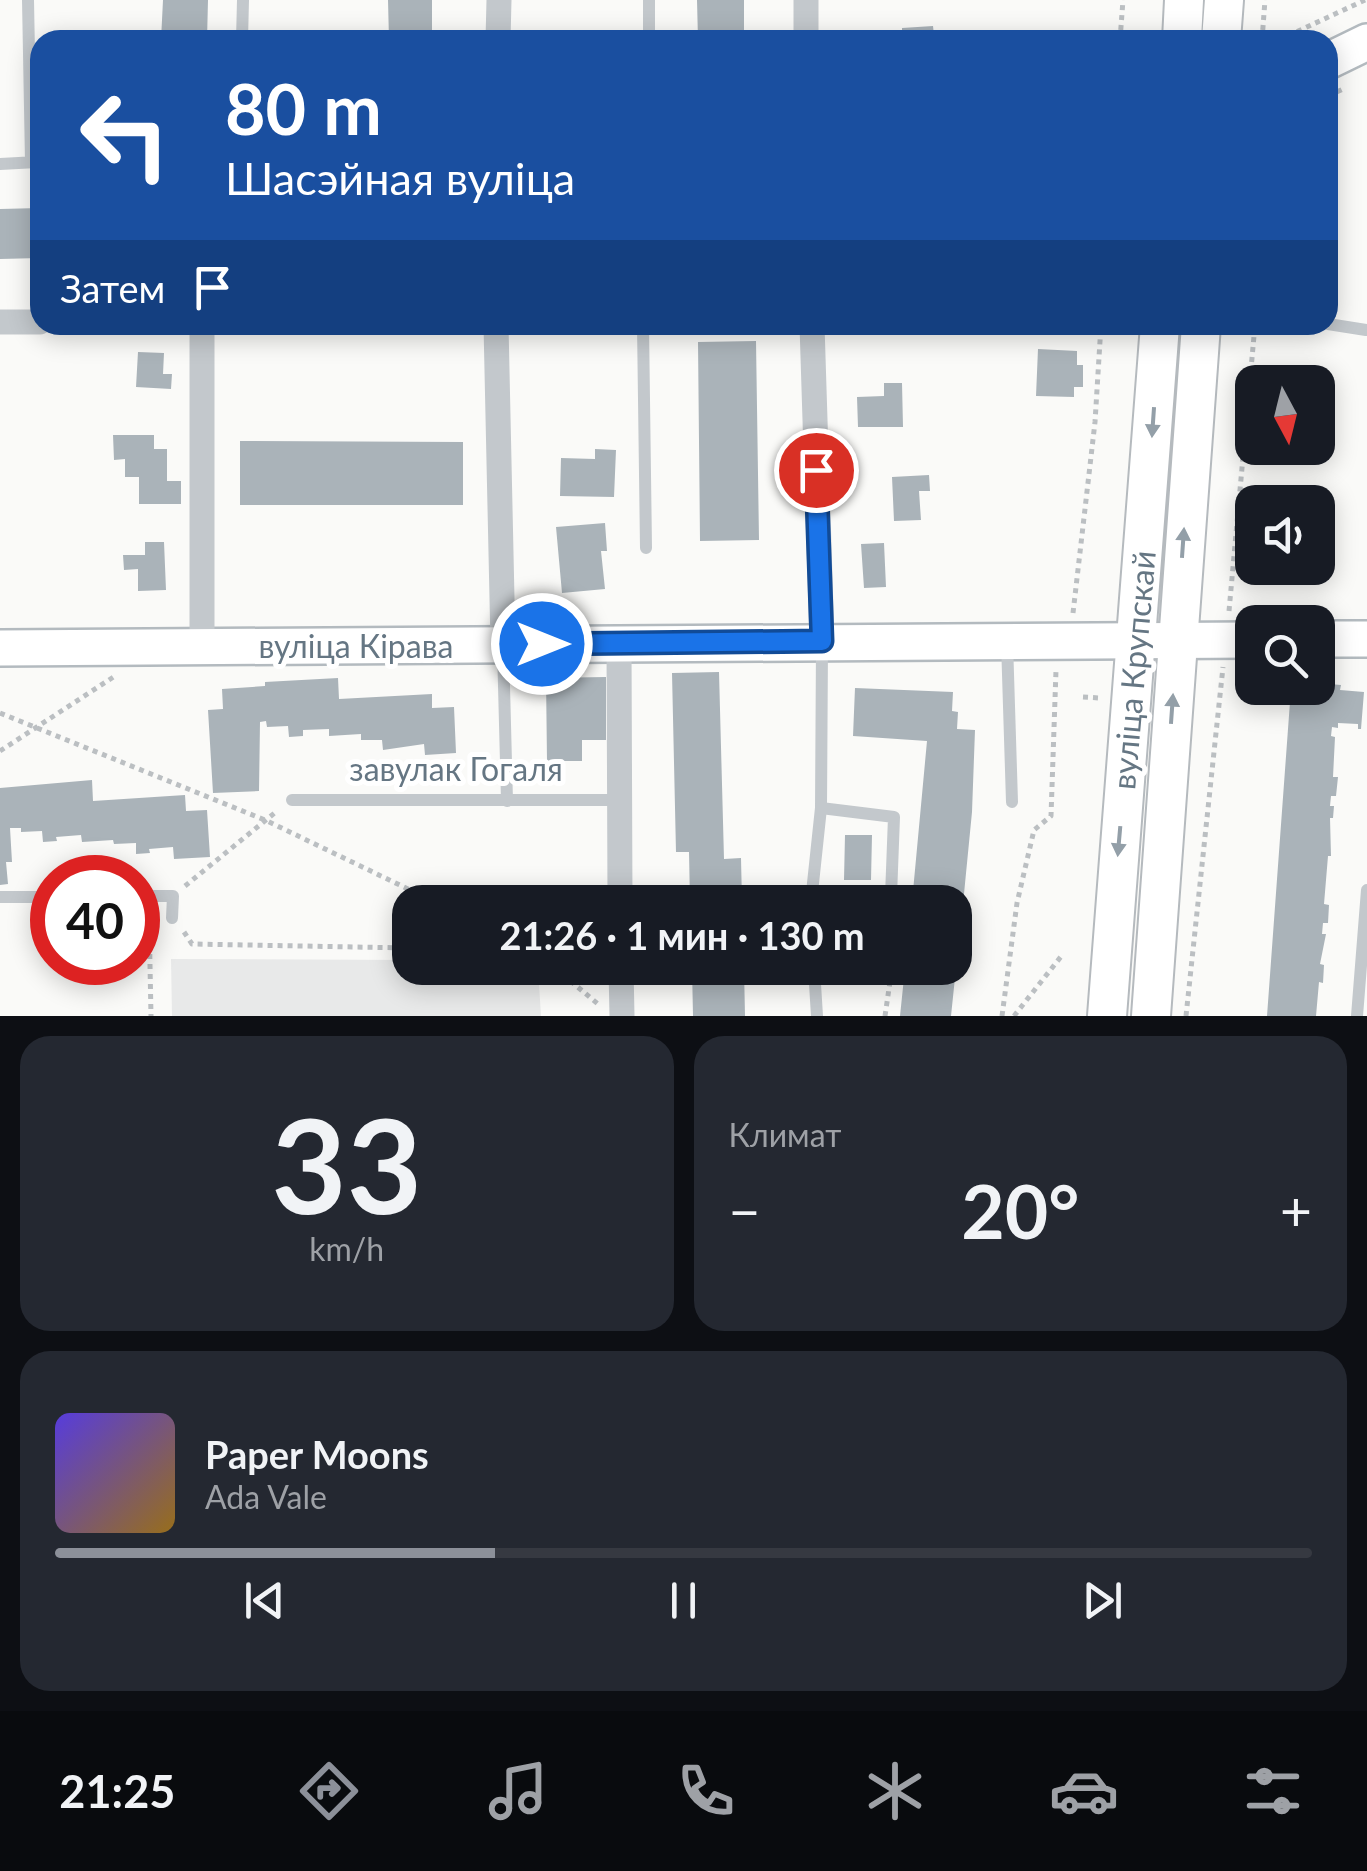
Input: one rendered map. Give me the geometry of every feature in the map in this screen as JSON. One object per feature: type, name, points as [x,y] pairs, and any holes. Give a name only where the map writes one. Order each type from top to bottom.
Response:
[{"type":"main road","points":[[1182,30],[1184,0]]},
{"type":"main road","points":[[1222,30],[1224,0]]},
{"type":"main road","name":"вуліца Крупскай","points":[[1107,1016],[1159,335]]},
{"type":"main road","name":"вуліца Крупскай","points":[[1150,1016],[1199,335]]},
{"type":"street","points":[[498,30],[499,0]]},
{"type":"street","points":[[806,0],[806,30]]},
{"type":"street","points":[[1338,56],[1367,42]]},
{"type":"street","points":[[0,322],[30,322]]},
{"type":"street","points":[[202,335],[202,646]]},
{"type":"street","points":[[496,335],[503,644]]},
{"type":"street","points":[[812,335],[822,641]]},
{"type":"street","points":[[1335,631],[1367,639]]},
{"type":"street","name":"вуліца Кірава","points":[[0,648],[1176,640],[1235,632]]},
{"type":"street","points":[[619,645],[620,885]]},
{"type":"street","points":[[621,985],[622,1016]]},
{"type":"lane","points":[[28,0],[30,40]]},
{"type":"lane","points":[[242,30],[243,0]]},
{"type":"lane","points":[[649,30],[650,0]]},
{"type":"lane","points":[[0,164],[30,162]]},
{"type":"lane","points":[[1338,326],[1366,330]]},
{"type":"lane","points":[[643,335],[646,548]]},
{"type":"lane","points":[[1007,640],[1012,802]]},
{"type":"lane","points":[[813,885],[821,808],[822,641]]},
{"type":"lane","points":[[503,644],[507,801]]},
{"type":"lane","name":"завулак Гогаля","points":[[292,800],[619,800]]},
{"type":"lane","points":[[821,808],[894,817],[891,885]]},
{"type":"lane","points":[[1357,1016],[1367,890]]},
{"type":"lane","points":[[0,897],[30,896]]},
{"type":"lane","points":[[160,896],[173,896],[172,918]]},
{"type":"lane","points":[[815,985],[816,1016]]},
{"type":"path","points":[[1121,30],[1123,0]]},
{"type":"path","points":[[1263,30],[1265,0]]},
{"type":"path","points":[[1300,30],[1365,0]]},
{"type":"path","points":[[1243,605],[1255,335]]},
{"type":"path","points":[[1186,1016],[1216,706],[1235,651]]},
{"type":"path","points":[[0,750],[129,667]]},
{"type":"path","points":[[1084,697],[1107,698]]},
{"type":"path","points":[[0,713],[264,820],[400,885]]},
{"type":"path","points":[[173,896],[292,800]]},
{"type":"path","points":[[172,918],[192,944],[392,948]]},
{"type":"path","points":[[1014,1016],[1062,954]]},
{"type":"path","points":[[149,985],[151,1016]]},
{"type":"path","points":[[575,985],[612,1016]]},
{"type":"path","points":[[885,1016],[890,985]]},
{"type":"shaded area","points":[[171,959],[392,960],[392,985],[539,985],[541,1016],[172,1016]]},
{"type":"building","points":[[163,0],[208,0],[207,30],[162,30]]},
{"type":"building","points":[[388,0],[432,0],[432,30],[389,30]]},
{"type":"building","points":[[697,0],[744,0],[744,30],[698,30]]},
{"type":"building","points":[[933,26],[933,30],[902,30]]},
{"type":"building","points":[[30,208],[30,258],[0,259],[0,209]]},
{"type":"building","points":[[756,341],[759,540],[700,541],[698,342]]},
{"type":"building","points":[[1038,349],[1077,351],[1077,365],[1083,365],[1083,387],[1074,387],[1074,397],[1036,396]]},
{"type":"building","points":[[138,352],[164,353],[163,374],[172,374],[171,389],[136,387]]},
{"type":"building","points":[[884,383],[902,383],[903,427],[858,427],[857,397],[884,396]]},
{"type":"building","points":[[113,435],[154,435],[154,449],[167,449],[167,481],[181,481],[181,504],[139,504],[139,477],[125,477],[125,459],[114,460]]},
{"type":"building","points":[[240,441],[463,442],[463,505],[240,505]]},
{"type":"building","points":[[595,449],[616,450],[614,497],[560,496],[561,458],[595,459]]},
{"type":"building","points":[[929,475],[930,491],[919,491],[921,520],[894,521],[892,477]]},
{"type":"building","points":[[605,523],[607,551],[601,551],[605,589],[562,593],[556,527]]},
{"type":"building","points":[[145,542],[164,542],[166,590],[138,591],[138,569],[124,570],[123,555],[145,555]]},
{"type":"building","points":[[884,543],[886,587],[864,588],[861,544]]},
{"type":"building","points":[[719,672],[724,859],[741,858],[742,885],[690,885],[689,852],[676,852],[672,673]]},
{"type":"building","points":[[606,677],[606,740],[582,740],[582,761],[547,761],[546,678]]},
{"type":"building","points":[[338,678],[339,699],[432,694],[432,708],[454,707],[456,753],[425,755],[424,744],[383,750],[382,740],[361,740],[361,734],[329,736],[329,729],[303,730],[303,736],[289,737],[288,726],[267,727],[266,721],[260,722],[259,791],[213,793],[208,710],[223,709],[222,689]]},
{"type":"building","points":[[1335,684],[1341,685],[1340,690],[1364,692],[1361,729],[1358,724],[1338,723],[1338,728],[1332,727],[1333,777],[1338,777],[1336,796],[1331,796],[1330,806],[1334,806],[1330,818],[1331,856],[1324,904],[1329,905],[1328,923],[1323,923],[1323,983],[1319,982],[1316,1016],[1267,1016],[1290,705],[1335,705]]},
{"type":"building","points":[[855,688],[953,692],[952,711],[958,712],[957,729],[975,730],[965,885],[914,885],[927,741],[853,736]]},
{"type":"building","points":[[92,780],[93,801],[185,795],[186,811],[207,810],[210,857],[174,859],[173,847],[136,854],[136,843],[82,842],[81,835],[43,842],[42,831],[10,828],[12,862],[6,862],[8,884],[0,885],[0,788]]},
{"type":"building","points":[[845,835],[872,835],[871,880],[844,880]]},
{"type":"building","points":[[692,985],[744,985],[745,1016],[693,1016]]},
{"type":"building","points":[[903,985],[954,985],[951,1016],[900,1016]]},
{"type":"route","points":[[542,644],[822,641],[816,470]]}]
